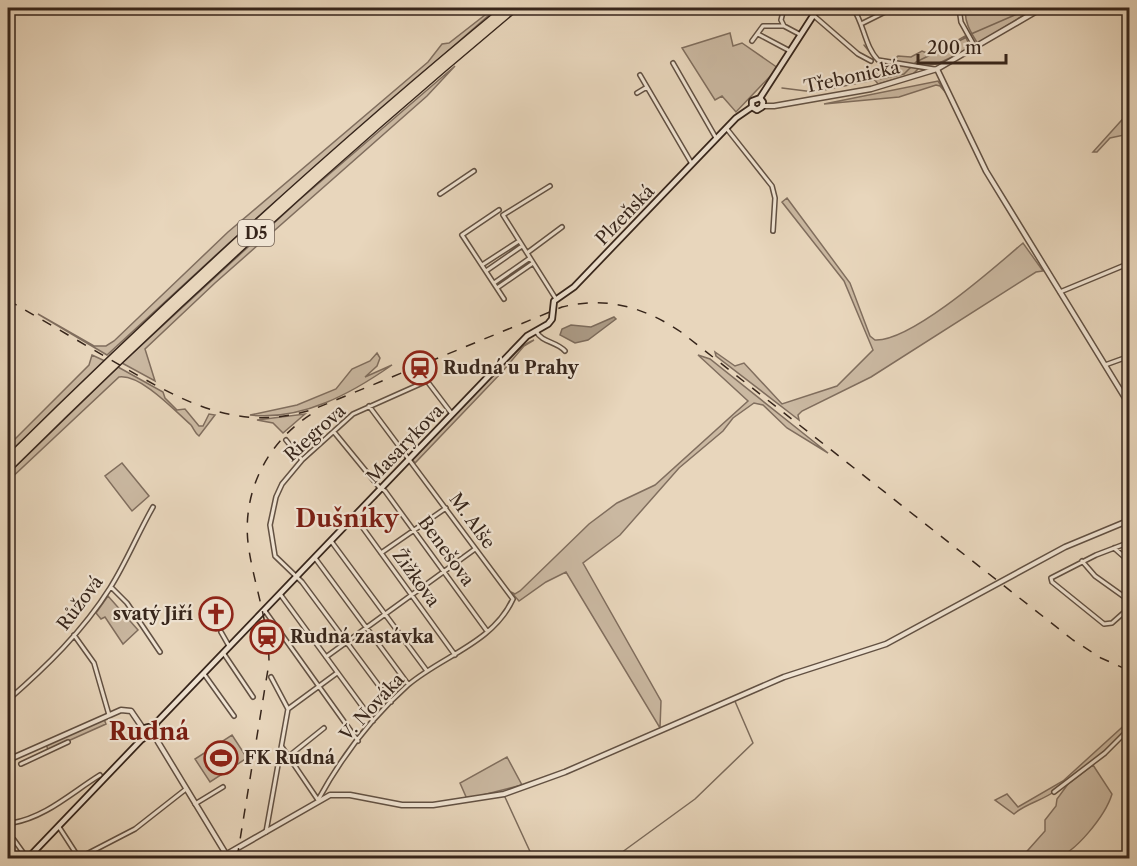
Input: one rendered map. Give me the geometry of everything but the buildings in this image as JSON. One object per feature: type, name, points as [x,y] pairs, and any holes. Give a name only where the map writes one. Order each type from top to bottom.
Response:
[{"type":"highway","name":"D5","points":[[8,460],[282,201],[506,8]]},
{"type":"highway","name":"D5","points":[[8,468],[277,214],[514,8]]},
{"type":"main road","name":"Plzeňská","points":[[523,340],[552,319],[556,299],[574,287],[716,138],[752,107],[753,99],[760,98],[799,34],[818,8]]},
{"type":"main road","points":[[752,107],[759,110],[763,106],[760,98]]},
{"type":"main road","name":"Masarykova","points":[[148,731],[523,340]]},
{"type":"main road","points":[[27,858],[148,731]]},
{"type":"street","points":[[784,8],[781,20],[784,27]]},
{"type":"street","points":[[853,8],[863,23],[869,47],[875,57],[910,66],[937,69],[986,171],[1130,406]]},
{"type":"street","points":[[863,23],[893,8]]},
{"type":"street","points":[[959,8],[962,22],[976,48]]},
{"type":"street","name":"Třebonická","points":[[763,106],[871,89],[937,69],[1042,8]]},
{"type":"street","points":[[813,15],[858,54],[872,61]]},
{"type":"street","points":[[752,41],[763,26],[784,27],[799,34]]},
{"type":"street","points":[[758,34],[790,51]]},
{"type":"street","points":[[673,63],[716,138]]},
{"type":"street","points":[[640,75],[692,164]]},
{"type":"street","points":[[637,93],[647,87]]},
{"type":"street","points":[[726,128],[772,186],[775,198],[772,231]]},
{"type":"street","points":[[440,194],[474,171]]},
{"type":"street","points":[[550,186],[503,215],[556,299]]},
{"type":"street","points":[[499,210],[462,235],[504,299]]},
{"type":"street","points":[[527,253],[562,227]]},
{"type":"street","points":[[482,265],[519,241]]},
{"type":"street","points":[[486,271],[522,246]]},
{"type":"street","points":[[494,283],[530,258]]},
{"type":"street","points":[[497,288],[533,263]]},
{"type":"street","points":[[1060,292],[1130,263]]},
{"type":"street","points":[[536,331],[541,338],[558,344],[565,351]]},
{"type":"street","points":[[1105,365],[1130,356]]},
{"type":"street","name":"Riegrova","points":[[391,702],[297,577],[275,556],[270,525],[276,497],[282,484],[302,460],[353,414],[427,381],[452,415]]},
{"type":"street","name":"M. Alše","points":[[369,406],[513,599]]},
{"type":"street","name":"Benešova","points":[[334,432],[414,531],[487,632]]},
{"type":"street","points":[[286,441],[302,460]]},
{"type":"street","name":"Růžová","points":[[8,700],[40,672],[74,635],[111,587],[153,507]]},
{"type":"street","points":[[381,553],[446,508]]},
{"type":"street","name":"Žižkova","points":[[355,517],[454,655]]},
{"type":"street","points":[[220,858],[318,800],[340,794],[378,802],[433,805],[464,802],[504,794],[565,772],[784,677],[886,644],[1079,540],[1130,520]]},
{"type":"street","points":[[332,541],[428,671]]},
{"type":"street","points":[[1130,542],[1052,576],[1052,582],[1104,624],[1112,623],[1130,607]]},
{"type":"street","points":[[1114,548],[1130,562]]},
{"type":"street","points":[[326,657],[475,549]]},
{"type":"street","points":[[315,558],[408,685]]},
{"type":"street","points":[[1082,561],[1095,576],[1130,601]]},
{"type":"street","points":[[111,587],[127,603],[160,652]]},
{"type":"street","points":[[280,594],[373,722]]},
{"type":"street","name":"V. Nováka","points":[[318,800],[339,763],[391,702],[408,685],[487,632],[513,599]]},
{"type":"street","points":[[265,611],[358,741]]},
{"type":"street","points":[[221,632],[230,647]]},
{"type":"street","points":[[74,635],[94,663],[109,715]]},
{"type":"street","points":[[224,654],[253,697]]},
{"type":"street","points":[[204,674],[234,716]]},
{"type":"street","points":[[288,709],[337,674]]},
{"type":"street","points":[[266,832],[288,709],[271,677]]},
{"type":"street","points":[[8,760],[127,709],[154,739],[226,854]]},
{"type":"street","points":[[289,756],[324,728]]},
{"type":"street","points":[[1054,792],[1106,753],[1130,728]]},
{"type":"street","points":[[21,764],[68,742]]},
{"type":"street","points":[[44,744],[48,752]]},
{"type":"street","points":[[282,747],[318,800]]},
{"type":"street","points":[[12,823],[45,813],[100,775]]},
{"type":"street","points":[[94,779],[99,784]]},
{"type":"street","points":[[195,804],[223,787]]},
{"type":"street","points":[[59,827],[80,858],[126,833],[186,789]]},
{"type":"street","points":[[8,815],[12,823],[12,837],[27,858]]},
{"type":"shaded area","points":[[497,8],[228,244],[107,355],[38,314],[94,346],[106,346],[114,341],[228,232],[428,62],[442,44],[449,43]]},
{"type":"shaded area","points":[[966,8],[1035,8],[978,44],[967,22]]},
{"type":"shaded area","points":[[730,33],[733,46],[742,43],[778,68],[736,112],[722,96],[715,100],[682,48]]},
{"type":"shaded area","points":[[965,36],[969,44],[967,50],[937,64],[921,66],[913,74],[878,84],[874,79],[876,70],[888,66],[898,56],[911,57],[922,51],[932,55]]},
{"type":"shaded area","points":[[455,66],[427,96],[215,283],[145,349],[155,381],[122,363],[298,201]]},
{"type":"shaded area","points":[[938,81],[946,93],[936,85],[899,97],[824,104]]},
{"type":"shaded area","points":[[1129,112],[1129,134],[1110,138],[1097,152],[1093,152]]},
{"type":"shaded area","points":[[787,198],[850,283],[870,336],[875,340],[891,337],[930,317],[1023,243],[1043,271],[1036,272],[871,377],[802,411],[798,415],[799,420],[716,356],[715,352],[735,366],[744,363],[782,404],[837,386],[873,350],[844,281],[782,202]]},
{"type":"shaded area","points":[[614,317],[616,319],[588,340],[575,343],[560,335],[562,329],[571,325],[591,327]]},
{"type":"shaded area","points":[[534,340],[524,346],[415,463],[412,459],[490,378],[515,353],[527,343]]},
{"type":"shaded area","points":[[377,353],[380,358],[377,366],[365,377],[392,365],[343,395],[326,403],[288,414],[250,415],[297,405],[336,389],[352,369],[370,361]]},
{"type":"shaded area","points":[[92,355],[105,361],[8,454],[8,446],[89,365]]},
{"type":"shaded area","points":[[698,355],[710,359],[828,453],[787,428],[763,405],[754,403],[733,418],[723,431],[679,468],[620,535],[583,563],[661,701],[660,728],[566,572],[546,582],[519,601],[511,592],[515,594],[520,591],[589,524],[617,503],[655,485],[748,401]]},
{"type":"shaded area","points":[[118,367],[163,392],[165,398],[177,410],[185,409],[199,426],[203,426],[209,414],[215,415],[199,436],[191,425],[147,387],[137,381],[119,377],[8,481],[8,474]]},
{"type":"shaded area","points":[[305,414],[283,433],[273,423],[257,420]]},
{"type":"shaded area","points":[[122,463],[149,496],[132,511],[105,476]]},
{"type":"shaded area","points":[[108,596],[138,630],[123,644],[105,617],[101,619],[96,613]]},
{"type":"shaded area","points":[[104,719],[106,724],[48,750],[46,744]]},
{"type":"shaded area","points":[[1129,721],[1129,726],[1103,752],[1050,794],[1014,814],[995,800],[1007,794],[1018,807],[1063,781]]},
{"type":"shaded area","name":"FK Rudná","points":[[232,735],[247,758],[210,782],[195,759]]},
{"type":"shaded area","points":[[507,757],[522,785],[467,799],[460,783]]},
{"type":"shaded area","points":[[1093,765],[1112,794],[1097,822],[1080,842],[1062,855],[1046,859],[1021,858],[1045,831],[1045,820],[1068,784]]},
{"type":"waterway","points":[[971,34],[1031,8]]},
{"type":"waterway","points":[[782,88],[814,92],[904,74],[916,62],[967,37]]},
{"type":"waterway","points":[[864,45],[878,63]]},
{"type":"waterway","points":[[614,858],[695,799],[753,743],[734,699]]},
{"type":"waterway","points":[[504,795],[533,858]]},
{"type":"railway","points":[[8,300],[135,374],[184,399],[233,415],[259,418],[286,416],[314,409],[562,307],[609,303],[639,310],[681,332],[1073,640],[1101,658],[1130,671]]},
{"type":"railway","points":[[237,858],[269,663],[264,620],[249,550],[247,530],[249,509],[253,490],[270,455],[296,425],[313,413]]},
{"type":"place","name":"Rudná u Prahy","points":[[420,368]]},
{"type":"place","name":"svatý Jiří","points":[[216,614]]},
{"type":"place","name":"Rudná zastávka","points":[[267,637]]},
{"type":"place","name":"FK Rudná","points":[[221,758]]},
{"type":"district","name":"Dušníky","points":[[347,519]]},
{"type":"district","name":"Rudná","points":[[149,732]]}]
